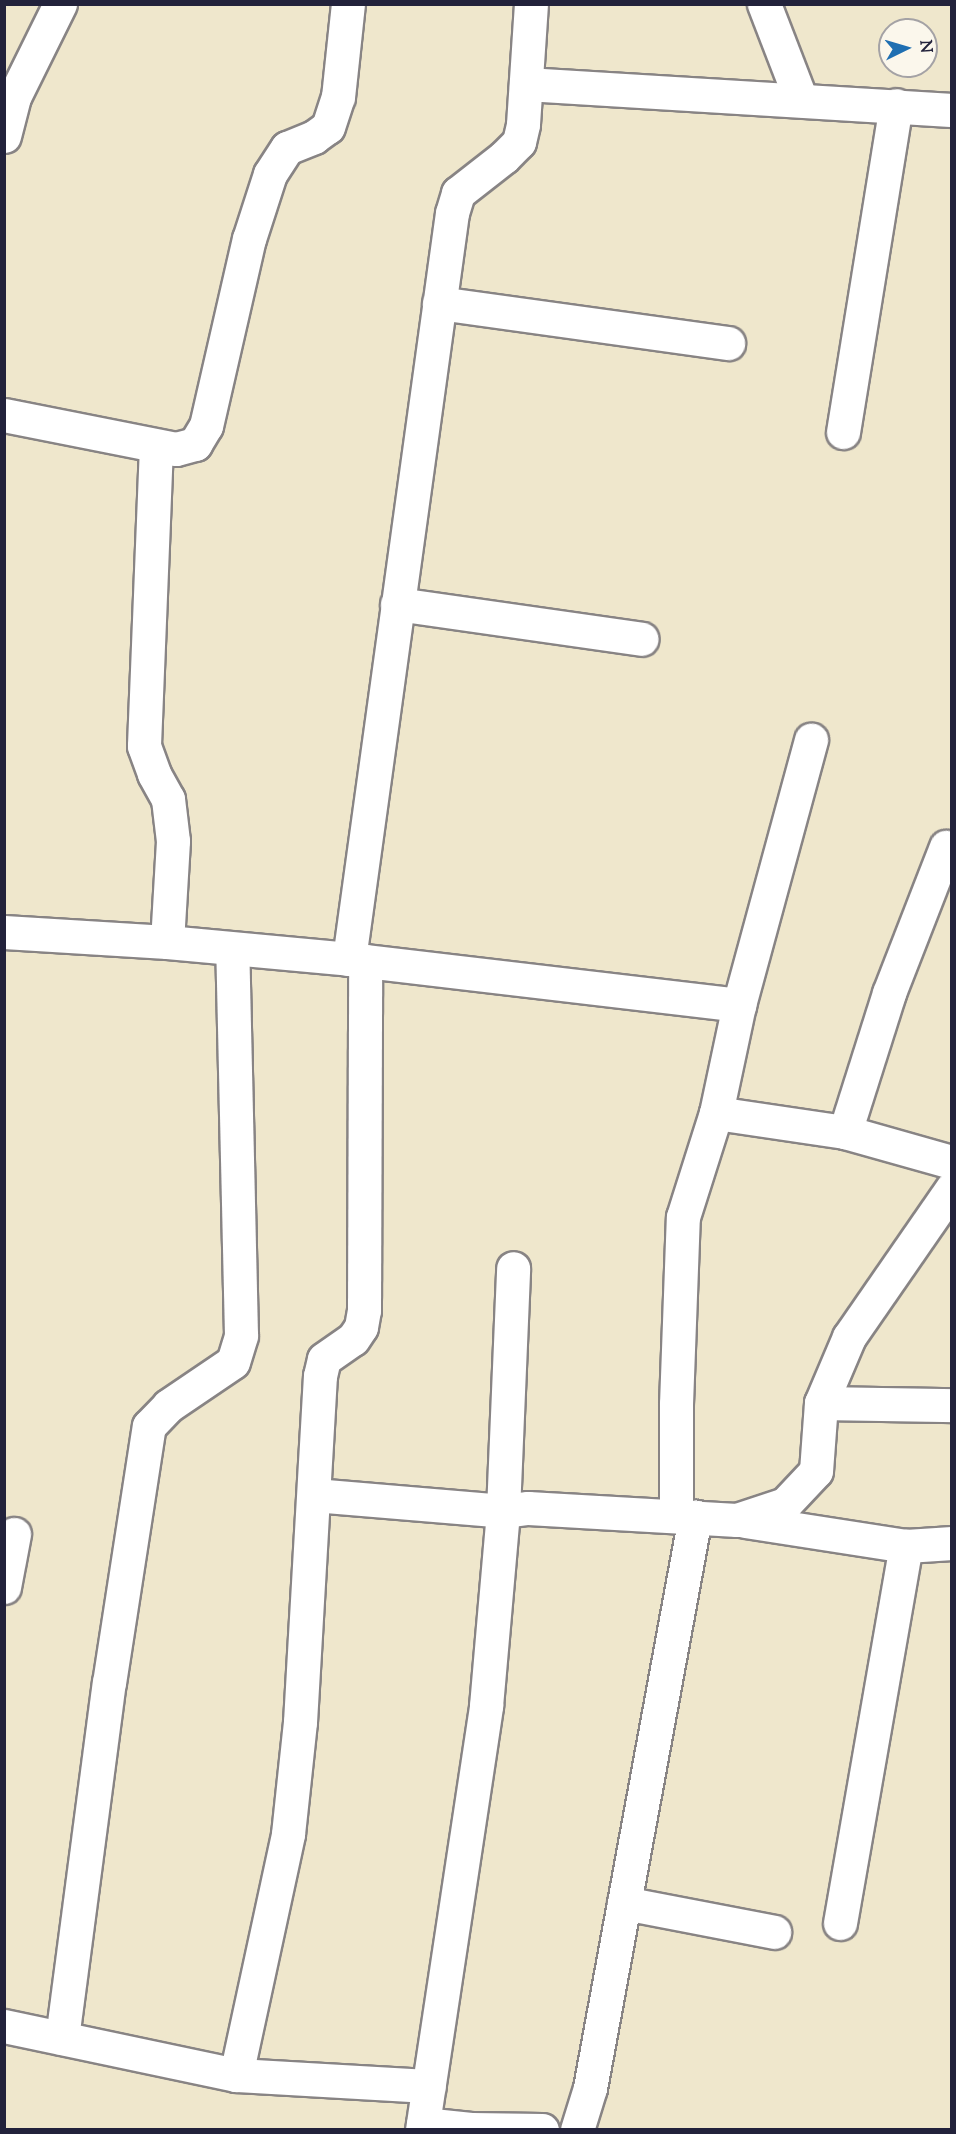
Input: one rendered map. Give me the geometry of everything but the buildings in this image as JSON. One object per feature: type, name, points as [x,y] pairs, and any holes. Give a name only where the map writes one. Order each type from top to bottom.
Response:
[{"type":"street","points":[[4,136],[14,97],[60,4]]},
{"type":"street","points":[[4,415],[156,446],[176,449],[195,444],[206,426],[249,239],[270,174],[288,148],[314,137],[328,127],[338,97],[348,4]]},
{"type":"street","points":[[236,2074],[288,1834],[300,1722],[320,1376],[324,1359],[353,1339],[362,1327],[364,1310],[357,960],[397,604],[439,303],[452,213],[458,193],[504,157],[519,142],[526,84],[531,4]]},
{"type":"street","points":[[764,4],[801,100]]},
{"type":"street","points":[[526,84],[951,110]]},
{"type":"street","points":[[843,432],[896,105]]},
{"type":"street","points":[[439,303],[728,343]]},
{"type":"street","points":[[156,446],[144,746],[154,774],[168,799],[173,841],[167,942]]},
{"type":"street","points":[[397,604],[642,639]]},
{"type":"street","points":[[577,2130],[590,2088],[624,1903],[686,1517],[676,1404],[683,1217],[716,1113],[739,1005],[812,740]]},
{"type":"street","points":[[845,1132],[889,993],[946,847]]},
{"type":"street","points":[[4,932],[167,942],[357,960],[739,1005]]},
{"type":"street","points":[[62,2038],[109,1683],[149,1426],[168,1406],[233,1362],[242,1335],[232,949]]},
{"type":"street","points":[[716,1113],[845,1132],[951,1162]]},
{"type":"street","points":[[737,1520],[785,1504],[816,1471],[821,1403],[849,1337],[951,1188]]},
{"type":"street","points":[[513,1268],[503,1510],[486,1706],[423,2127],[542,2130]]},
{"type":"street","points":[[821,1403],[951,1405]]},
{"type":"street","points":[[314,1495],[503,1510],[528,1508],[737,1520],[906,1546],[951,1543]]},
{"type":"street","points":[[4,1587],[14,1534]]},
{"type":"street","points":[[840,1923],[906,1546]]},
{"type":"street","points":[[624,1903],[774,1932]]},
{"type":"street","points":[[4,2026],[236,2074],[429,2086]]}]
